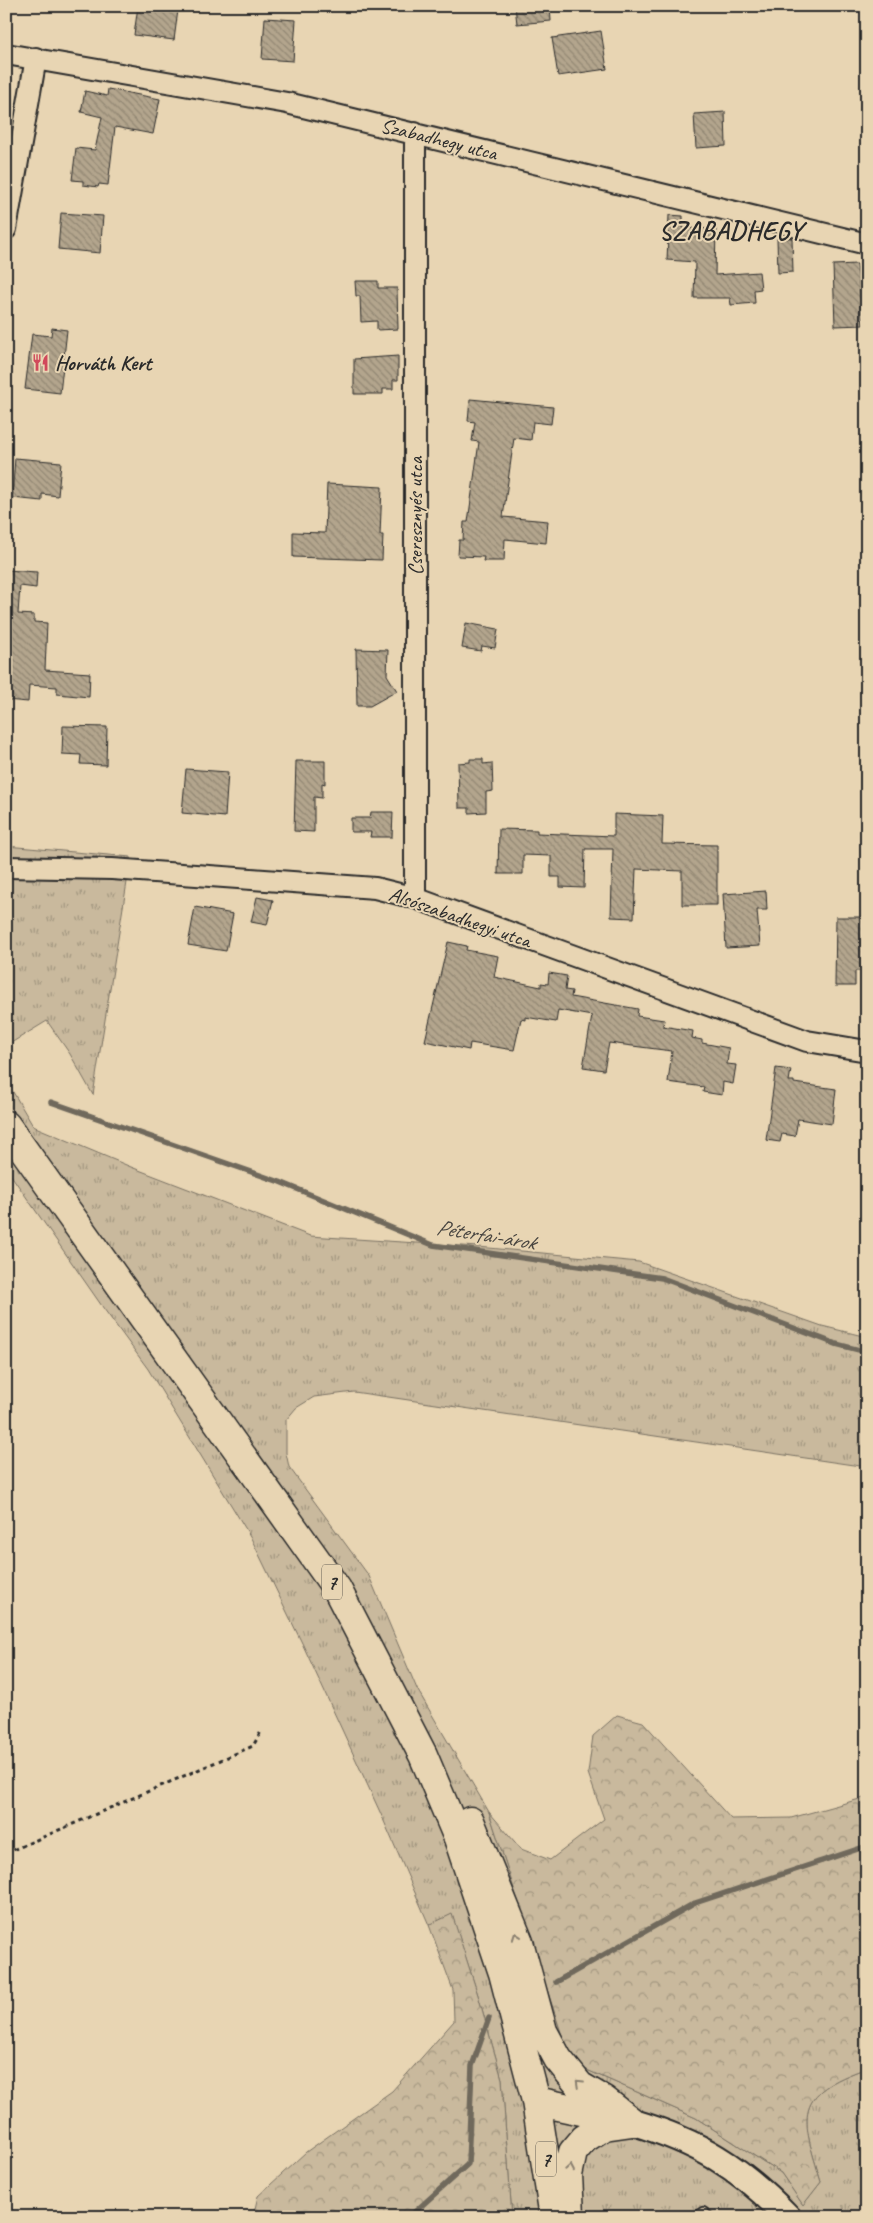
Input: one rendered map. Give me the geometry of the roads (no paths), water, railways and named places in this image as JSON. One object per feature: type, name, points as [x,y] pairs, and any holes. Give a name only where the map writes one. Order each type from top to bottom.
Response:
[{"type":"main road","name":"7","points":[[6,1125],[336,1589],[423,1756],[458,1838],[503,1973],[536,2102],[554,2217]]},
{"type":"main road","points":[[423,1756],[447,1782],[468,1815],[519,1942],[543,2030],[558,2059],[580,2086],[604,2100],[632,2122]]},
{"type":"main road","points":[[536,2102],[632,2122]]},
{"type":"main road","points":[[571,2217],[568,2175],[573,2152],[584,2139],[604,2126],[632,2122]]},
{"type":"street","name":"Szabadhegy utca","points":[[6,54],[288,103],[867,244]]},
{"type":"street","points":[[6,229],[36,58]]},
{"type":"street","name":"Cseresznyés utca","points":[[415,133],[415,898]]},
{"type":"street","name":"Alsószabadhegyi utca","points":[[6,867],[112,869],[375,888],[415,898],[807,1041],[867,1051]]},
{"type":"street","points":[[632,2122],[668,2133],[700,2148],[736,2169],[788,2217]]},
{"type":"lane","points":[[698,2217],[703,2213],[708,2217]]},
{"type":"waterway","name":"Péterfai-árok","points":[[51,1102],[280,1182],[433,1245],[662,1278],[836,1344],[867,1352]]},
{"type":"waterway","points":[[556,1982],[695,1903],[867,1846]]},
{"type":"waterway","points":[[409,2217],[468,2164],[472,2066],[489,2018]]},
{"type":"place","name":"Horváth Kert","points":[[41,363]]},
{"type":"district","name":"SZABADHEGY","points":[[731,230]]}]
